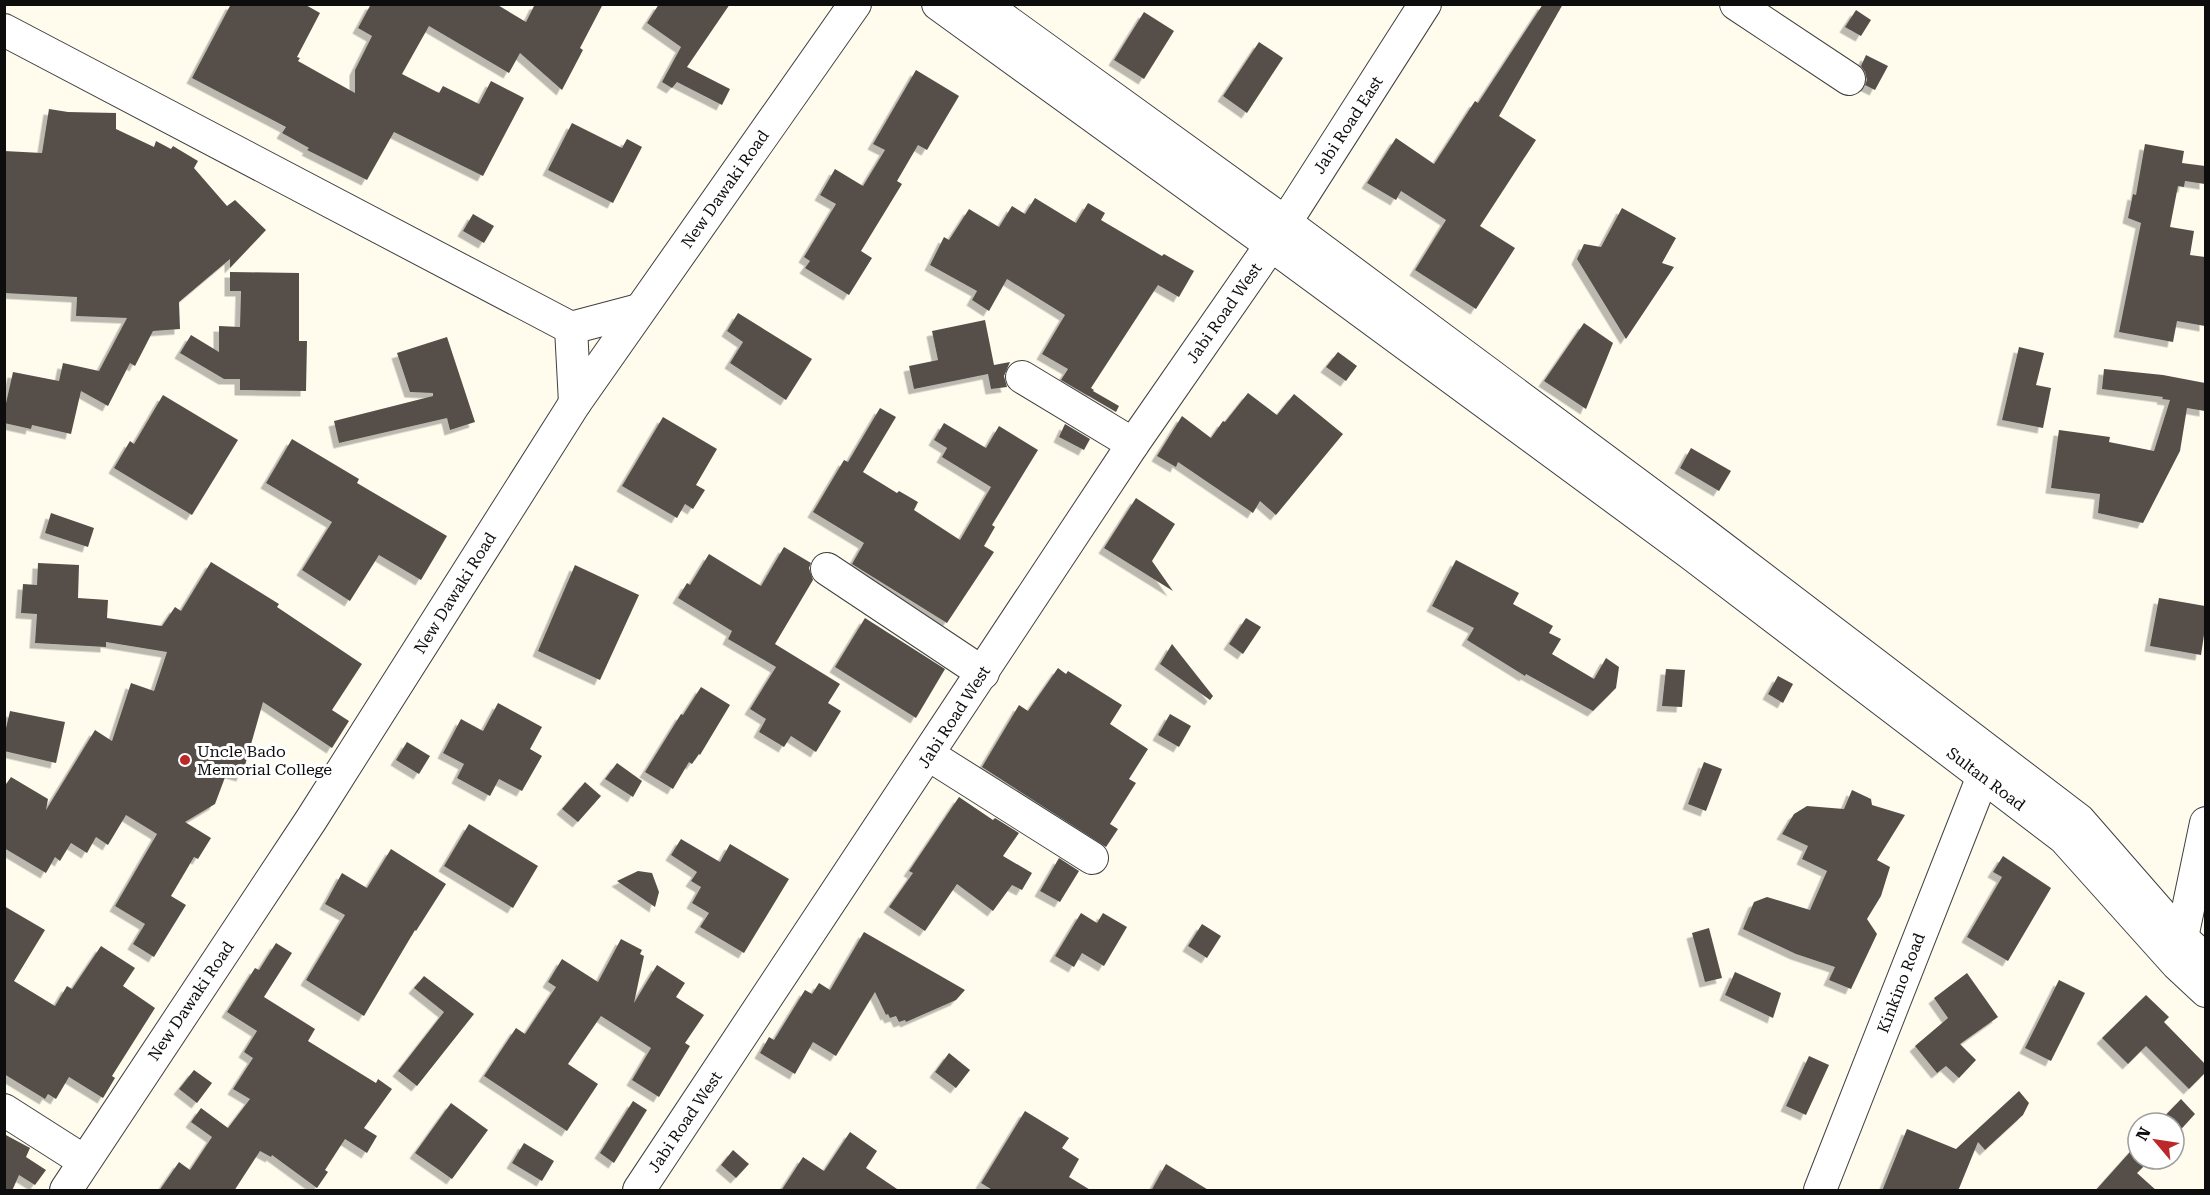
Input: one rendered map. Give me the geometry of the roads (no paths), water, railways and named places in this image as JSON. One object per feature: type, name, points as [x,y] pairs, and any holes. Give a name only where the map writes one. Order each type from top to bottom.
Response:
[{"type":"street","name":"New Dawaki Road","points":[[66,1191],[311,820],[575,403],[855,4]]},
{"type":"street","points":[[939,4],[1278,234]]},
{"type":"street","points":[[983,4],[1278,234],[1750,583]]},
{"type":"street","name":"Jabi Road East","points":[[1278,234],[1425,4]]},
{"type":"street","points":[[1736,4],[1850,79]]},
{"type":"street","points":[[4,30],[571,327],[639,310]]},
{"type":"street","name":"Jabi Road West","points":[[639,1191],[1133,444],[1278,234]]},
{"type":"street","points":[[571,327],[575,403]]},
{"type":"street","points":[[1022,376],[1133,444]]},
{"type":"street","points":[[827,569],[983,673]]},
{"type":"street","name":"Sultan Road","points":[[1750,583],[1983,776],[2064,838],[2188,954]]},
{"type":"street","name":"Sultan Road","points":[[1750,583],[2079,820],[2188,954],[2205,991]]},
{"type":"street","points":[[930,754],[1092,858]]},
{"type":"street","name":"Kinkino Road","points":[[1820,1191],[1983,776]]},
{"type":"street","points":[[2188,954],[2205,823]]},
{"type":"street","points":[[4,1110],[84,1161]]},
{"type":"place","name":"Uncle Bado Memorial College","points":[[185,760]]}]
